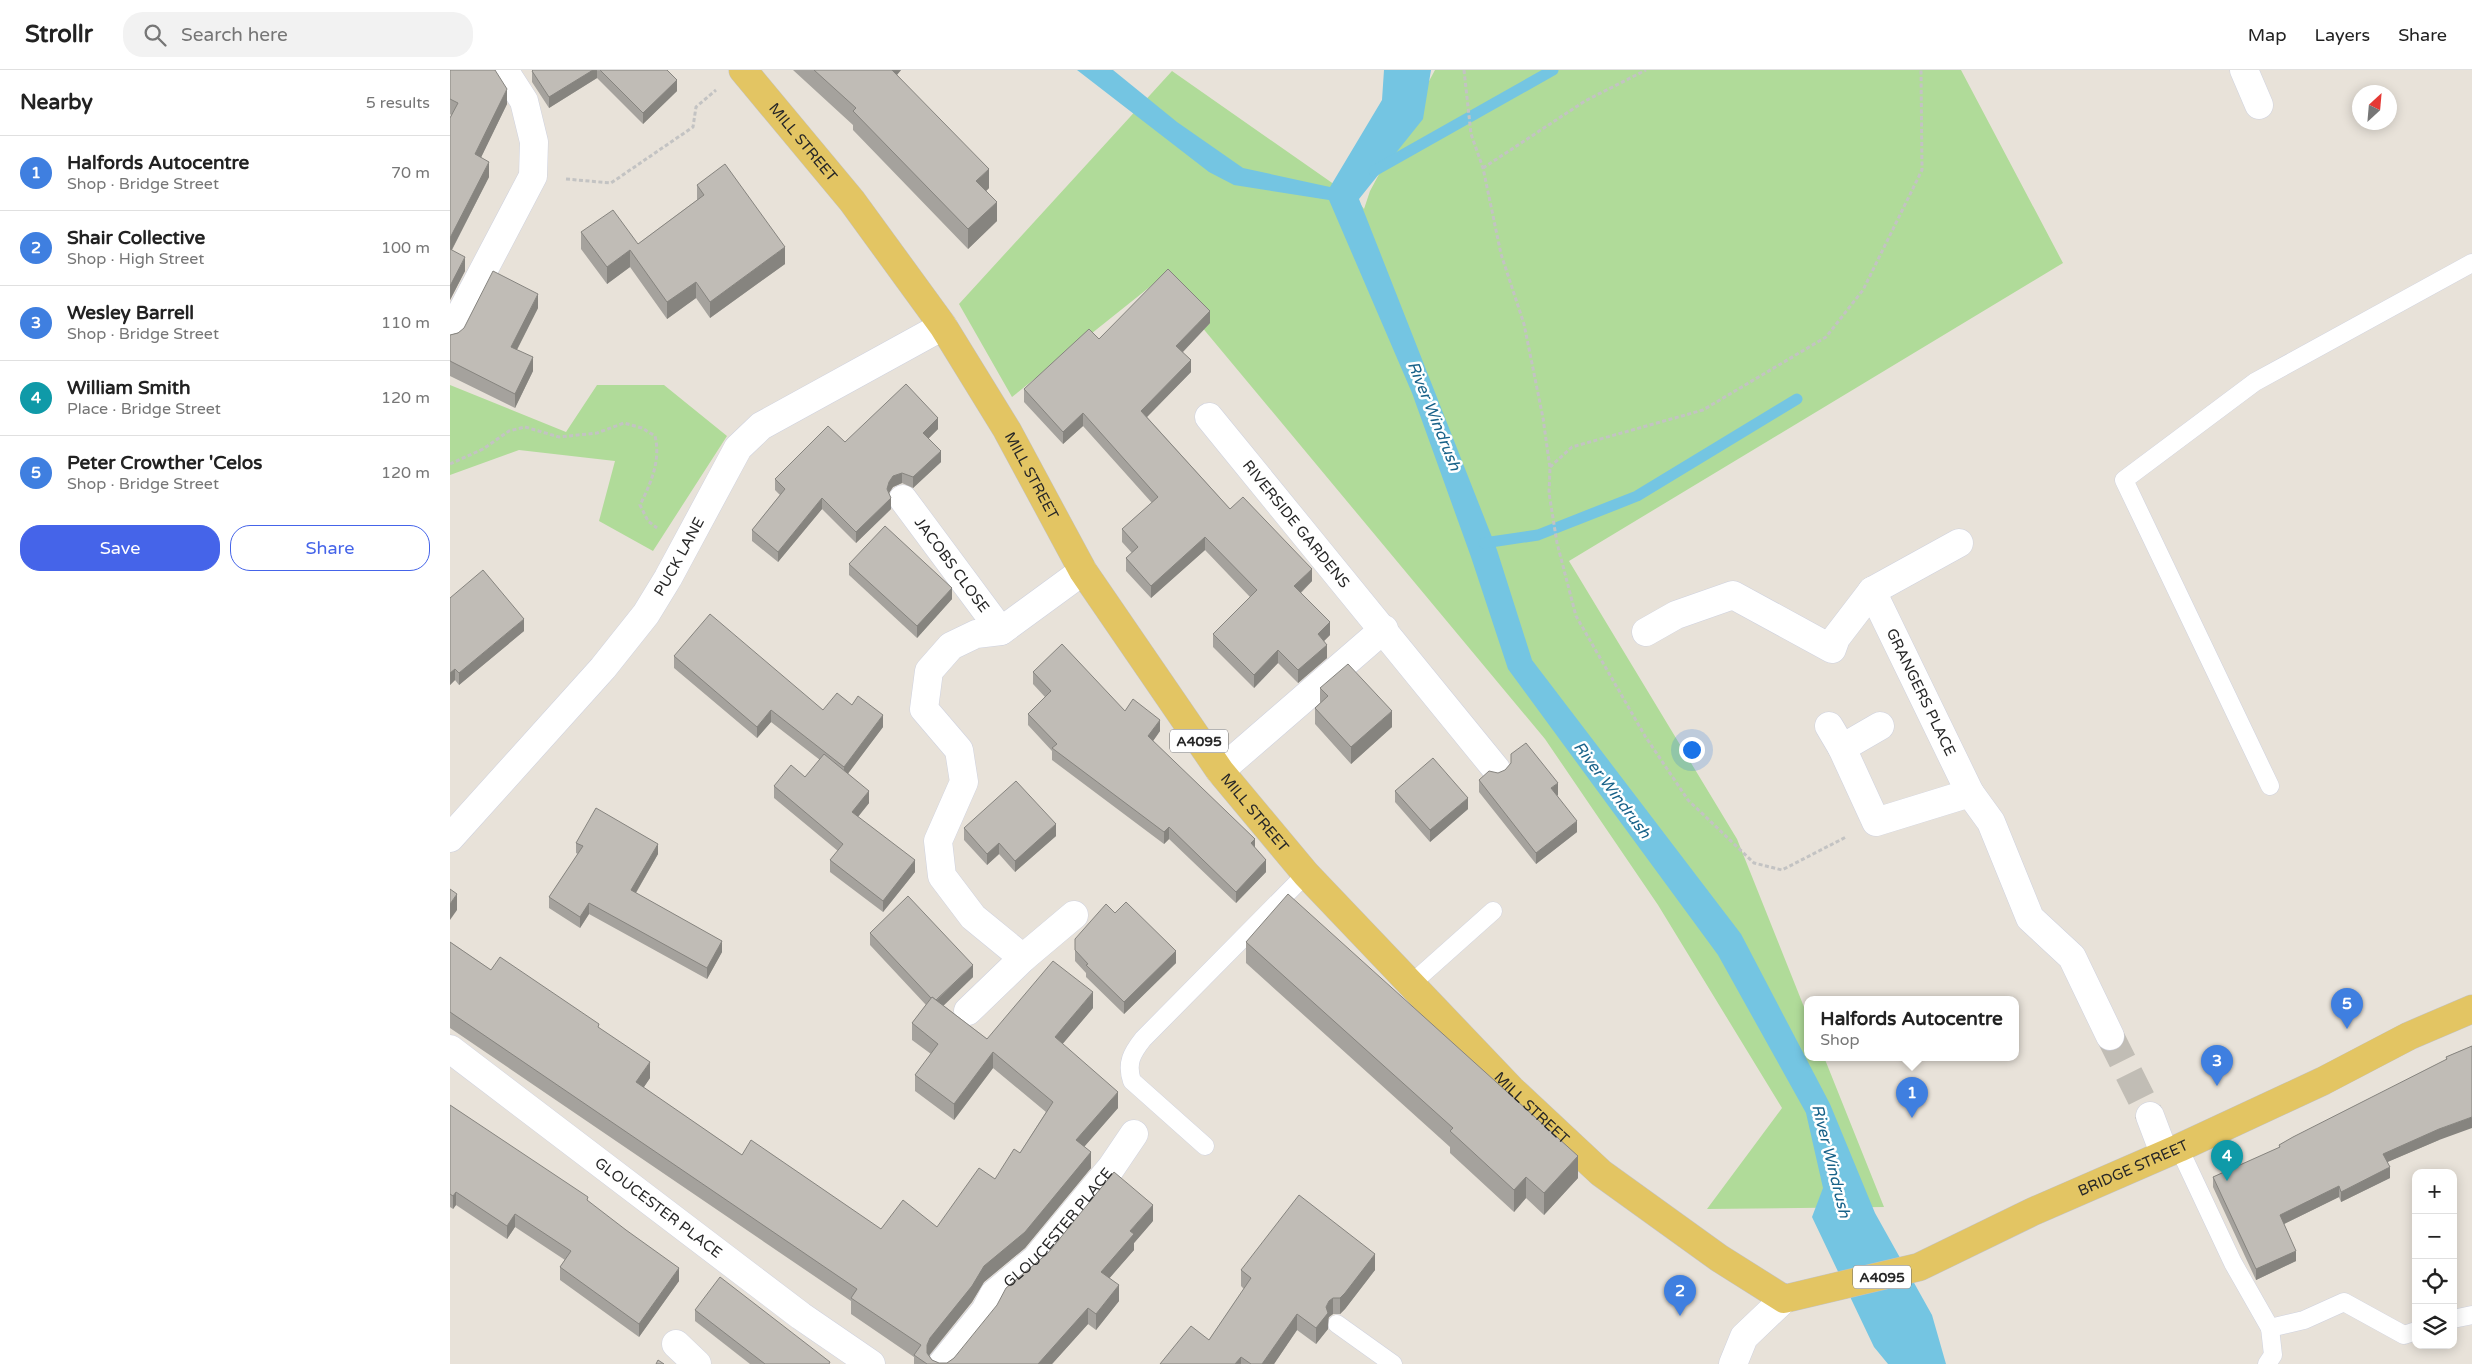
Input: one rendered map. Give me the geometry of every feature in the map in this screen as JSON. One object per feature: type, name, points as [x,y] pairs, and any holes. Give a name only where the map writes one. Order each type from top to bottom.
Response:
[{"type":"main road","name":"MILL STREET","points":[[743,70],[852,201],[943,326],[1007,430],[1083,571],[1220,771],[1306,874],[1511,1089],[1601,1173],[1719,1258],[1784,1299]]},
{"type":"main road","name":"BRIDGE STREET","points":[[1784,1299],[1919,1267],[2032,1212],[2172,1151],[2323,1081],[2409,1036],[2472,1009]]},
{"type":"street","points":[[450,334],[457,304],[533,176],[534,142],[524,101],[504,70]]},
{"type":"street","points":[[2244,70],[2259,105]]},
{"type":"street","name":"PUCK LANE","points":[[450,838],[609,661],[646,614],[738,448],[761,426],[943,326]]},
{"type":"street","name":"RIVERSIDE GARDENS","points":[[1209,417],[1496,769]]},
{"type":"street","name":"JACOBS CLOSE","points":[[903,499],[1001,630]]},
{"type":"street","points":[[1646,632],[1676,615],[1733,595],[1832,649],[1836,638],[1872,591],[1959,543]]},
{"type":"street","name":"JACOBS CLOSE","points":[[1023,958],[973,917],[942,876],[938,841],[964,782],[959,750],[924,709],[929,671],[951,646],[976,634],[1001,630],[1083,571]]},
{"type":"street","name":"GRANGERS PLACE","points":[[1872,591],[1970,794],[1991,822],[2030,918],[2072,957],[2110,1036]]},
{"type":"street","points":[[1220,771],[1384,630]]},
{"type":"street","points":[[1880,726],[1836,737],[1876,822],[1970,794]]},
{"type":"street","points":[[968,1012],[1023,958],[1074,915]]},
{"type":"street","name":"GLOUCESTER PLACE","points":[[450,1049],[793,1310],[845,1356],[871,1364]]},
{"type":"street","points":[[2150,1116],[2172,1151]]},
{"type":"street","name":"GLOUCESTER PLACE","points":[[942,1364],[985,1311],[994,1294],[1036,1259],[1111,1168],[1134,1134]]},
{"type":"street","points":[[1734,1364],[1744,1337],[1784,1299]]},
{"type":"street","points":[[676,1344],[697,1364]]},
{"type":"lane","points":[[2270,786],[2124,480],[2256,382],[2472,263]]},
{"type":"lane","points":[[1205,1146],[1132,1081],[1128,1069],[1132,1053],[1143,1039],[1306,874]]},
{"type":"lane","points":[[1410,985],[1493,911]]},
{"type":"lane","points":[[2172,1151],[2270,1328],[2273,1355],[2267,1364]]},
{"type":"lane","points":[[2270,1328],[2304,1320],[2344,1302],[2404,1335],[2412,1332]]},
{"type":"lane","points":[[2457,1318],[2472,1315]]},
{"type":"lane","points":[[1337,1324],[1394,1364]]},
{"type":"path","points":[[1464,70],[1471,134],[1482,168],[1501,254],[1524,324],[1544,418],[1550,468],[1549,493],[1557,543],[1576,616],[1645,736],[1688,800],[1754,863],[1782,870],[1876,822]]},
{"type":"path","points":[[1482,168],[1585,101],[1646,70]]},
{"type":"path","points":[[1550,468],[1572,446],[1703,410],[1826,337],[1863,290],[1922,170],[1921,70]]},
{"type":"path","points":[[533,176],[610,183],[693,128],[696,107],[718,88]]},
{"type":"path","points":[[450,464],[482,449],[509,431],[525,427],[559,437],[597,432],[624,423],[642,428],[655,436],[659,450],[655,468],[640,505],[648,521],[662,532],[686,543]]},
{"type":"green space","points":[[1435,70],[1961,70],[2063,263],[1569,561],[1737,839],[1804,1007],[1804,1061],[1826,1061],[1884,1207],[1707,1209],[1782,1108],[1658,905],[1545,739],[1161,278],[1012,397],[959,304],[1172,71],[1358,201],[1364,209],[1370,191]]},
{"type":"green space","points":[[450,385],[566,432],[597,385],[664,385],[727,436],[653,551],[599,521],[615,461],[519,450],[450,475]]},
{"type":"water","name":"River Windrush","points":[[1077,70],[1113,70],[1177,122],[1243,168],[1330,187],[1382,100],[1384,70],[1431,70],[1423,119],[1359,199],[1497,550],[1532,660],[1741,934],[1804,1054],[1804,1061],[1807,1061],[1830,1104],[1875,1213],[1932,1315],[1946,1364],[1888,1364],[1874,1347],[1812,1217],[1823,1188],[1806,1113],[1718,955],[1508,669],[1471,557],[1412,393],[1329,200],[1234,185],[1209,172]]},
{"type":"building","points":[[450,70],[495,70],[507,89],[475,154],[489,162],[450,238],[450,118],[458,103],[450,99]]},
{"type":"building","points":[[533,70],[593,70],[549,97]]},
{"type":"building","points":[[600,70],[667,70],[677,80],[643,113]]},
{"type":"building","points":[[814,70],[892,70],[989,169],[976,181],[997,202],[968,229],[853,111],[856,108]]},
{"type":"building","points":[[725,164],[785,247],[710,302],[696,282],[667,302],[630,250],[607,267],[581,232],[613,210],[638,244],[704,195],[697,185]]},
{"type":"building","points":[[450,249],[465,257],[450,286]]},
{"type":"building","points":[[1168,269],[1210,311],[1176,346],[1191,360],[1141,411],[1230,509],[1243,497],[1312,569],[1294,586],[1330,622],[1318,634],[1327,645],[1298,670],[1278,650],[1254,675],[1213,634],[1257,590],[1205,537],[1151,586],[1126,558],[1138,547],[1122,529],[1158,497],[1083,413],[1063,432],[1024,389],[1089,329],[1099,339]]},
{"type":"building","points":[[493,271],[538,294],[511,347],[533,357],[515,394],[450,361],[450,335],[458,333],[464,328]]},
{"type":"building","points":[[906,384],[938,418],[923,433],[941,451],[913,477],[902,473],[893,476],[887,489],[891,498],[856,532],[822,498],[778,552],[752,530],[785,489],[775,479],[828,426],[845,442]]},
{"type":"building","points":[[885,526],[952,588],[917,626],[849,564]]},
{"type":"building","points":[[483,570],[524,619],[459,673],[455,669],[450,673],[450,598]]},
{"type":"building","points":[[710,614],[823,710],[837,693],[852,705],[858,696],[883,715],[844,767],[771,710],[757,727],[674,656]]},
{"type":"building","points":[[1062,644],[1125,711],[1133,699],[1160,720],[1148,736],[1255,839],[1251,843],[1266,860],[1236,892],[1169,827],[1164,832],[1052,748],[1057,744],[1028,714],[1051,691],[1033,672]]},
{"type":"building","points":[[1348,664],[1392,711],[1351,747],[1315,708],[1328,696],[1320,688]]},
{"type":"building","points":[[1526,743],[1558,783],[1551,788],[1577,821],[1536,853],[1479,780],[1489,771],[1498,773],[1505,770],[1511,763],[1511,754]]},
{"type":"building","points":[[824,754],[869,791],[852,812],[915,860],[883,901],[830,860],[843,844],[774,786],[791,765],[805,777]]},
{"type":"building","points":[[1433,758],[1468,798],[1430,830],[1395,791]]},
{"type":"building","points":[[1016,781],[1056,824],[1015,861],[999,843],[987,854],[964,828]]},
{"type":"building","points":[[596,808],[658,844],[631,890],[722,941],[707,968],[589,903],[580,917],[549,897],[583,846],[576,843]]},
{"type":"building","points":[[450,889],[457,894],[450,904]]},
{"type":"building","points":[[1288,894],[1578,1156],[1544,1193],[1526,1177],[1514,1190],[1450,1131],[1453,1128],[1246,942]]},
{"type":"building","points":[[908,896],[973,965],[936,1000],[931,998],[870,933]]},
{"type":"building","points":[[1126,902],[1176,951],[1124,1002],[1086,965],[1088,964],[1075,950],[1075,939],[1106,904],[1115,913]]},
{"type":"building","points":[[450,942],[491,970],[500,957],[599,1024],[598,1027],[650,1062],[636,1082],[742,1155],[751,1140],[881,1229],[903,1200],[937,1227],[979,1168],[995,1179],[1014,1149],[1020,1153],[1053,1102],[993,1052],[954,1104],[915,1075],[938,1044],[912,1023],[932,997],[987,1039],[1053,961],[1093,992],[1055,1037],[1118,1092],[1076,1140],[1091,1152],[1025,1232],[984,1266],[972,1286],[930,1338],[927,1345],[927,1353],[932,1360],[939,1363],[947,1363],[954,1358],[997,1305],[1006,1288],[1048,1253],[1114,1172],[1153,1205],[1130,1231],[1134,1234],[1101,1272],[1119,1285],[1096,1314],[1088,1308],[1038,1364],[927,1364],[914,1355],[921,1345],[851,1298],[857,1289],[450,1012]]},
{"type":"building","points":[[2472,1046],[2472,1117],[2439,1129],[2383,1154],[2390,1167],[2341,1192],[2339,1186],[2280,1215],[2296,1251],[2256,1269],[2213,1177],[2280,1147],[2279,1145],[2293,1137],[2447,1059],[2446,1057]]},
{"type":"building","points":[[450,1105],[588,1197],[587,1200],[679,1268],[639,1324],[560,1267],[571,1251],[515,1214],[507,1226],[456,1192],[453,1196],[450,1194]]},
{"type":"building","points":[[1299,1195],[1375,1254],[1345,1293],[1340,1298],[1333,1298],[1329,1301],[1326,1307],[1328,1313],[1316,1328],[1297,1314],[1262,1364],[1251,1364],[1241,1357],[1235,1364],[1160,1364],[1191,1326],[1209,1340],[1251,1278],[1241,1270]]},
{"type":"building","points":[[720,1277],[830,1362],[829,1364],[765,1364],[695,1310]]},
{"type":"building","points":[[658,1360],[664,1364],[656,1364]]},
{"type":"waterway","points":[[1374,171],[1553,70]]},
{"type":"waterway","points":[[1484,543],[1538,535],[1637,496],[1797,399]]},
{"type":"tunnel","points":[[2110,1036],[2150,1116]]},
{"type":"place","name":"Peter Crowther 'Celos","points":[[2347,1029]]},
{"type":"place","name":"Wesley Barrell","points":[[2217,1086]]},
{"type":"place","name":"Halfords Autocentre","points":[[1912,1118]]},
{"type":"place","name":"William Smith","points":[[2227,1181]]},
{"type":"place","name":"Shair Collective","points":[[1680,1316]]}]
